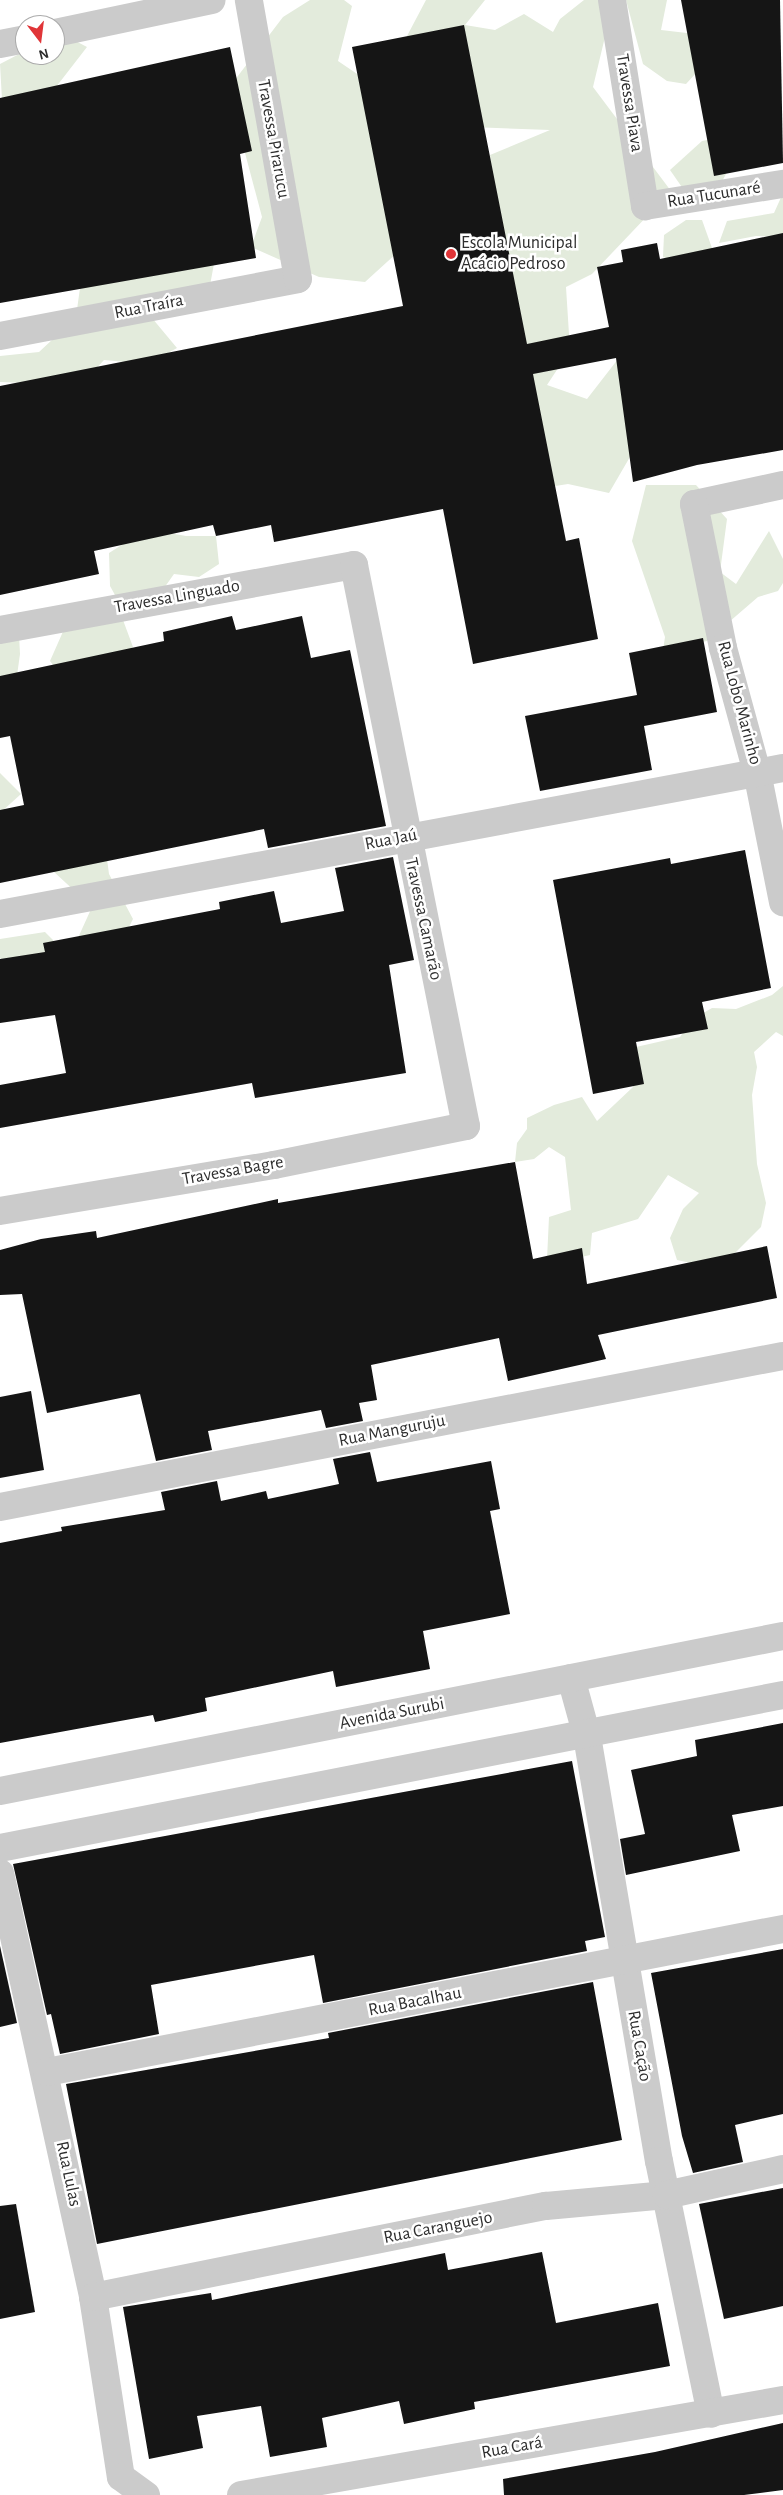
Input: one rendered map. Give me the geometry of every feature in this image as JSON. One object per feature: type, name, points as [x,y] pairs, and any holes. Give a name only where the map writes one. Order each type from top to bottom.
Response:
[{"type":"street","points":[[65,31],[212,0]]},
{"type":"street","name":"Travessa Pirarucu","points":[[249,0],[298,279]]},
{"type":"street","name":"Travessa Piava","points":[[612,0],[645,206]]},
{"type":"street","points":[[0,44],[15,41]]},
{"type":"street","name":"Rua Tucunaré","points":[[645,206],[783,184]]},
{"type":"street","name":"Rua Traíra","points":[[0,336],[298,279]]},
{"type":"street","name":"Rua Lobo Marinho","points":[[783,485],[694,504],[723,648],[770,770],[783,902]]},
{"type":"street","name":"Travessa Linguado","points":[[0,630],[354,565]]},
{"type":"street","name":"Travessa Camarão","points":[[354,565],[406,837],[466,1126]]},
{"type":"street","name":"Rua Jaú","points":[[0,914],[770,770]]},
{"type":"street","name":"Travessa Bagre","points":[[0,1211],[274,1165],[466,1126]]},
{"type":"street","name":"Rua Manguruju","points":[[0,1507],[783,1356]]},
{"type":"street","name":"Avenida Surubi","points":[[0,1791],[783,1636]]},
{"type":"street","name":"Rua Cação","points":[[570,1678],[587,1736],[624,1962],[666,2195],[711,2414]]},
{"type":"street","points":[[0,1848],[587,1736],[783,1695]]},
{"type":"street","name":"Rua Lulas","points":[[0,1873],[47,2072],[94,2297],[115,2486]]},
{"type":"street","name":"Rua Bacalhau","points":[[47,2072],[624,1962],[783,1929]]},
{"type":"street","name":"Rua Caranguejo","points":[[94,2297],[546,2206],[666,2195],[783,2169]]},
{"type":"street","name":"Rua Cará","points":[[241,2495],[783,2400]]},
{"type":"street","points":[[115,2486],[146,2495]]},
{"type":"green space","points":[[310,0],[344,0],[352,6],[338,61],[409,109],[398,252],[365,282],[319,277],[251,247],[262,217],[236,119],[231,85],[283,17]]},
{"type":"green space","points":[[426,0],[485,0],[465,25],[495,30],[524,14],[553,32],[560,19],[584,0],[605,0],[610,16],[593,87],[671,191],[592,274],[566,287],[570,350],[547,385],[587,399],[632,341],[634,450],[609,493],[568,484],[530,490],[490,155],[550,130],[443,126],[407,36]]},
{"type":"green space","points":[[626,0],[667,0],[661,30],[704,35],[709,59],[686,84],[667,81],[643,64]]},
{"type":"green space","points":[[65,36],[87,47],[39,109],[2,100],[0,64],[15,56],[15,65],[65,65]]},
{"type":"green space","points":[[718,138],[734,159],[719,187],[686,193],[670,170],[702,141]]},
{"type":"green space","points":[[783,193],[783,237],[756,236],[719,243],[727,221],[774,213]]},
{"type":"green space","points":[[686,220],[702,220],[712,248],[696,268],[663,257],[664,235]]},
{"type":"green space","points":[[216,253],[208,296],[147,312],[177,348],[148,364],[104,360],[81,385],[0,382],[0,356],[39,352],[67,326],[75,324],[80,288]]},
{"type":"green space","points":[[646,485],[696,485],[727,519],[720,572],[736,584],[769,531],[783,559],[783,583],[778,591],[758,597],[707,641],[663,650],[665,637],[632,541]]},
{"type":"green space","points":[[147,529],[186,536],[216,536],[219,564],[199,577],[174,574],[157,598],[123,620],[133,647],[96,678],[67,683],[50,661],[69,618],[115,595],[110,586],[109,553]]},
{"type":"green space","points":[[0,626],[19,635],[20,654],[15,690],[0,697]]},
{"type":"green space","points":[[0,773],[21,794],[0,813]]},
{"type":"green space","points":[[107,859],[109,874],[133,919],[122,941],[14,967],[0,958],[0,939],[45,932],[56,943],[77,940],[92,907],[53,871]]},
{"type":"green space","points":[[783,986],[783,1036],[776,1032],[754,1052],[757,1067],[752,1095],[757,1164],[766,1203],[761,1227],[730,1258],[700,1265],[677,1260],[670,1238],[683,1209],[699,1193],[668,1175],[638,1219],[592,1233],[590,1255],[555,1263],[547,1259],[549,1217],[571,1210],[565,1157],[549,1147],[534,1159],[515,1162],[517,1143],[527,1129],[527,1118],[554,1105],[582,1097],[597,1121],[633,1087],[636,1047],[680,1037],[693,1019],[712,1008],[736,1009],[772,995]]},
{"type":"building","points":[[681,0],[780,0],[783,163],[714,176]]},
{"type":"building","points":[[464,25],[527,344],[609,327],[597,267],[623,262],[621,250],[657,243],[660,259],[783,233],[783,450],[697,465],[633,482],[616,358],[533,374],[566,541],[579,538],[598,639],[473,664],[443,509],[274,542],[271,525],[216,536],[213,525],[94,551],[99,574],[0,595],[0,386],[403,306],[352,47]]},
{"type":"building","points":[[230,47],[252,151],[240,154],[256,258],[0,303],[0,98]]},
{"type":"building","points":[[232,616],[236,630],[302,616],[311,658],[350,650],[386,826],[268,848],[264,829],[0,883],[0,810],[24,805],[10,736],[0,738],[0,676],[164,641],[163,632]]},
{"type":"building","points":[[703,638],[717,712],[644,726],[652,770],[540,791],[525,716],[637,695],[629,653]]},
{"type":"building","points":[[745,850],[771,988],[702,1002],[708,1029],[636,1042],[644,1084],[593,1094],[553,880],[670,858],[671,864]]},
{"type":"building","points":[[393,857],[414,960],[389,965],[406,1073],[255,1098],[252,1083],[0,1128],[0,1085],[66,1073],[55,1015],[0,1023],[0,959],[45,952],[43,943],[220,909],[219,902],[274,891],[281,923],[344,911],[335,868]]},
{"type":"building","points":[[515,1162],[533,1259],[582,1248],[587,1284],[767,1246],[777,1298],[598,1335],[606,1359],[508,1381],[499,1338],[371,1365],[377,1400],[359,1403],[363,1421],[326,1428],[321,1410],[208,1431],[212,1450],[156,1461],[140,1394],[47,1413],[22,1294],[0,1295],[0,1250],[41,1239],[96,1231],[97,1238],[278,1199],[278,1203]]},
{"type":"building","points":[[31,1391],[44,1470],[0,1478],[0,1397]]},
{"type":"building","points":[[370,1452],[377,1482],[491,1461],[500,1509],[490,1511],[510,1614],[423,1631],[430,1669],[336,1687],[333,1671],[205,1698],[207,1711],[155,1722],[153,1715],[0,1743],[0,1543],[62,1531],[61,1527],[165,1510],[161,1492],[217,1481],[221,1501],[266,1491],[268,1499],[339,1484],[333,1459]]},
{"type":"building","points":[[783,1723],[783,1806],[732,1815],[740,1851],[626,1875],[620,1839],[645,1834],[631,1770],[697,1756],[695,1740]]},
{"type":"building","points":[[572,1761],[605,1937],[585,1941],[587,1951],[323,2003],[314,1955],[151,1985],[159,2034],[60,2054],[51,2014],[47,2015],[13,1864]]},
{"type":"building","points":[[0,1946],[17,2023],[0,2027]]},
{"type":"building","points":[[783,1949],[783,2114],[735,2125],[743,2162],[693,2173],[682,2136],[651,1973]]},
{"type":"building","points":[[593,1982],[622,2140],[97,2244],[66,2084],[329,2038],[328,2033]]},
{"type":"building","points":[[783,2188],[783,2306],[724,2319],[699,2204]]},
{"type":"building","points":[[16,2204],[35,2312],[0,2319],[0,2206]]},
{"type":"building","points":[[542,2252],[556,2323],[658,2303],[670,2366],[474,2402],[475,2409],[404,2424],[399,2401],[322,2418],[327,2447],[270,2457],[261,2406],[197,2416],[203,2448],[149,2459],[123,2307],[211,2293],[212,2300],[445,2253],[448,2270]]},
{"type":"building","points":[[783,2423],[783,2490],[744,2495],[504,2495],[503,2479],[655,2452]]},
{"type":"place","name":"Escola Municipal Acácio Pedroso","points":[[451,254]]}]
